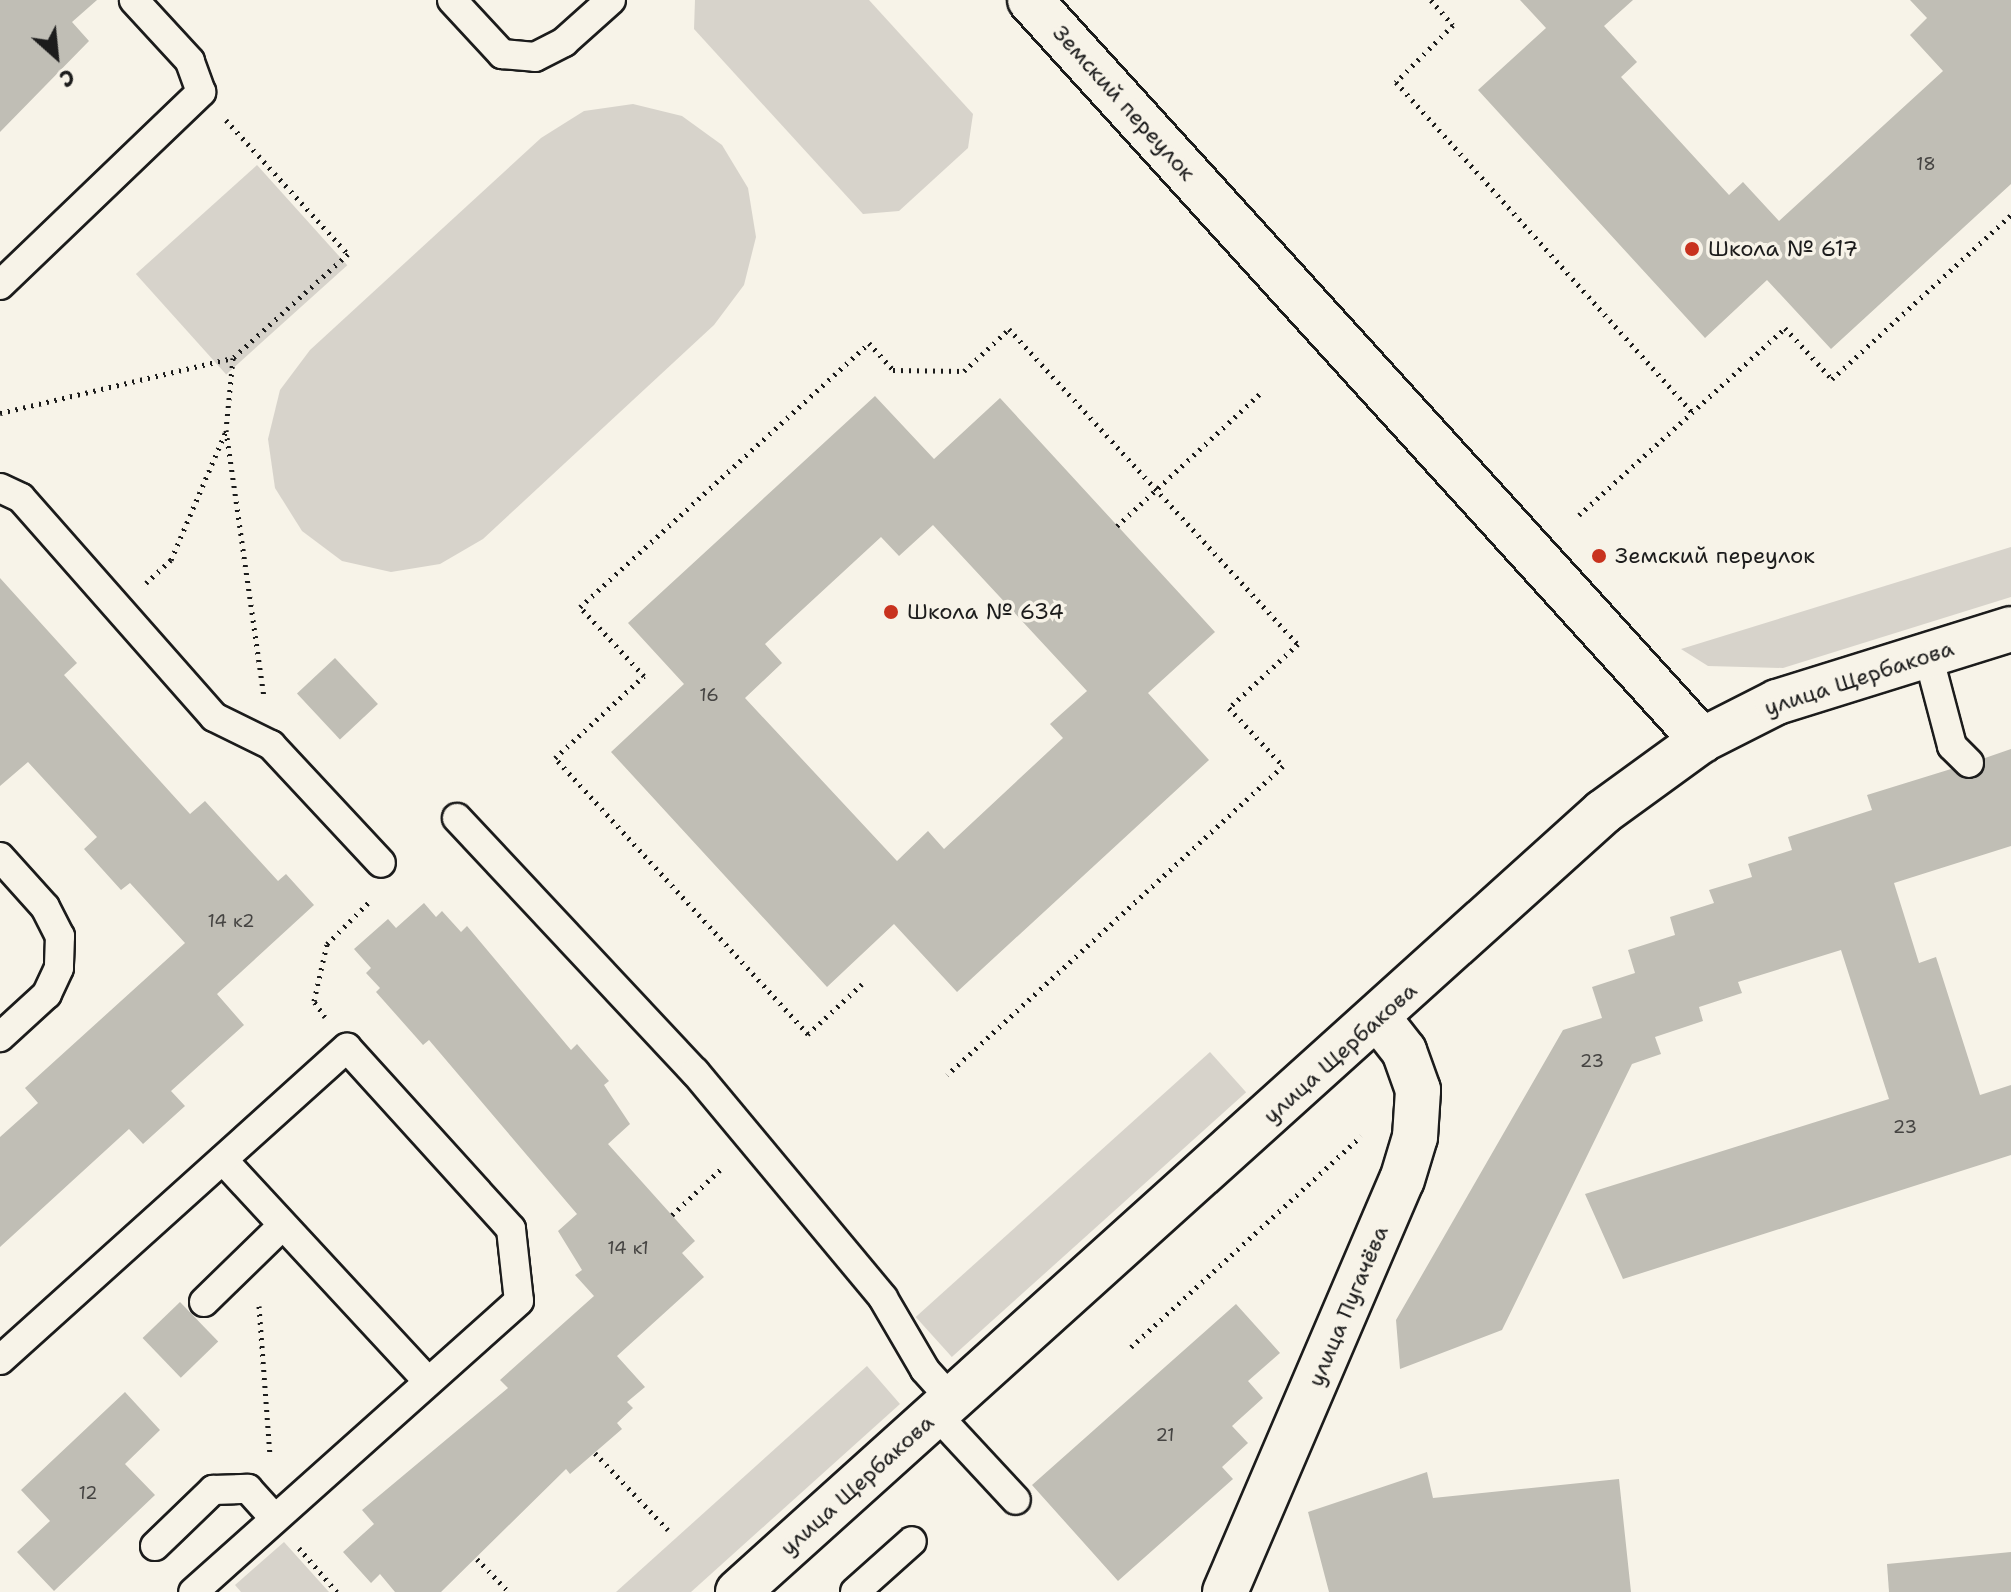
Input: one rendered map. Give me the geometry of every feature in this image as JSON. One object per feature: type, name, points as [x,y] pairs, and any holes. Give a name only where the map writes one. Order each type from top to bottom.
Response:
[{"type":"street","name":"Земский переулок","points":[[1030,0],[1702,740]]},
{"type":"street","name":"улица Щербакова","points":[[738,1592],[1379,1019],[1603,812],[1702,740],[1777,702],[2011,629]]},
{"type":"street","name":"улица Пугачёва","points":[[1225,1592],[1402,1180],[1415,1137],[1418,1090],[1404,1051],[1379,1019]]},
{"type":"lane","points":[[0,285],[201,92],[190,61],[134,0]]},
{"type":"lane","points":[[452,0],[502,54],[535,57],[564,42],[611,0]]},
{"type":"lane","points":[[0,488],[21,498],[214,717],[271,745],[382,876]]},
{"type":"lane","points":[[1928,655],[1952,746],[1969,763]]},
{"type":"lane","points":[[457,818],[751,1140],[883,1298],[944,1407],[1016,1500]]},
{"type":"lane","points":[[0,857],[45,907],[60,936],[59,968],[47,994],[0,1037]]},
{"type":"lane","points":[[0,1360],[347,1048],[511,1229],[519,1301],[193,1592]]},
{"type":"lane","points":[[223,1160],[428,1381]]},
{"type":"lane","points":[[204,1302],[283,1225]]},
{"type":"lane","points":[[155,1546],[213,1490],[248,1489],[275,1519]]},
{"type":"lane","points":[[855,1592],[912,1541]]},
{"type":"path","points":[[1431,0],[1453,25],[1396,82],[1693,413]]},
{"type":"path","points":[[0,413],[233,358],[348,254],[201,92]]},
{"type":"path","points":[[1579,515],[1785,328],[1832,379],[2011,215]]},
{"type":"path","points":[[862,984],[808,1034],[555,758],[644,676],[580,607],[869,343],[893,370],[964,371],[1009,329],[1298,644],[1229,708],[1283,766],[947,1075]]},
{"type":"path","points":[[233,358],[226,430],[271,745]]},
{"type":"path","points":[[1117,526],[1263,391]]},
{"type":"path","points":[[119,609],[171,560],[226,430]]},
{"type":"path","points":[[347,1048],[314,1001],[327,944],[382,876]]},
{"type":"path","points":[[1131,1347],[1361,1136]]},
{"type":"path","points":[[672,1215],[751,1140]]},
{"type":"path","points":[[255,1253],[275,1519],[337,1592]]},
{"type":"path","points":[[595,1453],[668,1530]]},
{"type":"path","points":[[477,1559],[509,1592]]},
{"type":"shaded area","points":[[695,0],[869,0],[973,114],[968,148],[899,211],[863,214],[694,29]]},
{"type":"shaded area","points":[[633,104],[682,116],[722,145],[748,188],[756,237],[744,285],[714,325],[483,539],[440,564],[391,572],[342,561],[302,531],[275,488],[268,439],[280,390],[310,350],[541,138],[584,111]]},
{"type":"shaded area","points":[[257,165],[347,265],[226,374],[136,274]]},
{"type":"shaded area","points":[[2011,547],[2011,597],[1783,668],[1708,666],[1681,649]]},
{"type":"shaded area","points":[[1210,1052],[1246,1092],[952,1357],[916,1317]]},
{"type":"shaded area","points":[[867,1366],[900,1404],[691,1592],[616,1592]]},
{"type":"shaded area","points":[[284,1542],[329,1592],[241,1592],[235,1585]]},
{"type":"building","points":[[0,0],[97,0],[72,22],[89,41],[0,132]]},
{"type":"building","points":[[1520,0],[1633,0],[1604,26],[1637,62],[1621,77],[1729,195],[1743,182],[1779,221],[1943,71],[1910,35],[1927,18],[1910,0],[2011,0],[2011,184],[1831,349],[1767,280],[1705,338],[1478,90],[1546,28]]},
{"type":"building","points":[[875,396],[934,459],[1000,398],[1215,632],[1148,693],[1209,760],[957,992],[894,924],[827,987],[611,752],[684,684],[628,623]],"holes":[[[933,525],[1087,691],[1050,724],[1063,738],[944,849],[928,831],[897,861],[745,698],[782,663],[765,644],[881,537],[899,556]]]},
{"type":"building","points":[[0,578],[77,663],[64,675],[190,814],[205,801],[278,881],[286,874],[314,905],[217,994],[244,1025],[171,1091],[185,1106],[143,1144],[129,1129],[0,1247],[0,1137],[38,1103],[25,1088],[185,943],[130,883],[121,890],[84,849],[97,837],[28,762],[0,786]]},
{"type":"building","points":[[335,658],[378,704],[340,740],[297,693]]},
{"type":"building","points":[[2011,749],[2011,846],[1894,883],[1919,963],[1936,957],[1980,1095],[2011,1085],[2011,1155],[1623,1279],[1585,1194],[1889,1099],[1841,950],[1738,982],[1742,993],[1699,1007],[1703,1021],[1655,1037],[1661,1054],[1632,1064],[1502,1330],[1400,1369],[1396,1320],[1563,1030],[1602,1018],[1592,987],[1635,973],[1628,950],[1675,935],[1670,917],[1714,903],[1709,890],[1752,877],[1748,864],[1792,850],[1788,837],[1872,810],[1867,795],[1951,769],[1974,779],[1985,768],[1985,758]]},
{"type":"building","points":[[424,903],[436,917],[442,911],[461,932],[467,926],[571,1050],[577,1044],[609,1081],[604,1085],[630,1124],[608,1144],[695,1241],[682,1253],[704,1277],[617,1356],[645,1387],[627,1402],[633,1408],[617,1423],[622,1429],[570,1474],[566,1469],[441,1592],[395,1592],[380,1574],[371,1583],[343,1552],[374,1524],[362,1510],[508,1388],[500,1380],[594,1296],[575,1275],[582,1270],[558,1231],[577,1214],[429,1040],[423,1045],[376,992],[380,988],[366,973],[371,968],[354,949],[388,919],[396,928]]},
{"type":"building","points":[[180,1302],[218,1342],[181,1378],[143,1338]]},
{"type":"building","points":[[1236,1304],[1280,1353],[1248,1381],[1263,1398],[1232,1426],[1248,1443],[1222,1467],[1233,1479],[1118,1581],[1032,1485]]},
{"type":"building","points":[[125,1392],[160,1430],[125,1464],[155,1495],[54,1591],[17,1552],[50,1521],[21,1490]]},
{"type":"building","points":[[1427,1472],[1433,1498],[1619,1479],[1631,1592],[1329,1592],[1308,1512]]},
{"type":"building","points":[[2011,1552],[2011,1592],[1889,1592],[1887,1564]]},
{"type":"place","name":"Школа № 617","points":[[1692,249]]},
{"type":"place","name":"Земский переулок","points":[[1599,556]]},
{"type":"place","name":"Школа № 634","points":[[891,612]]}]
